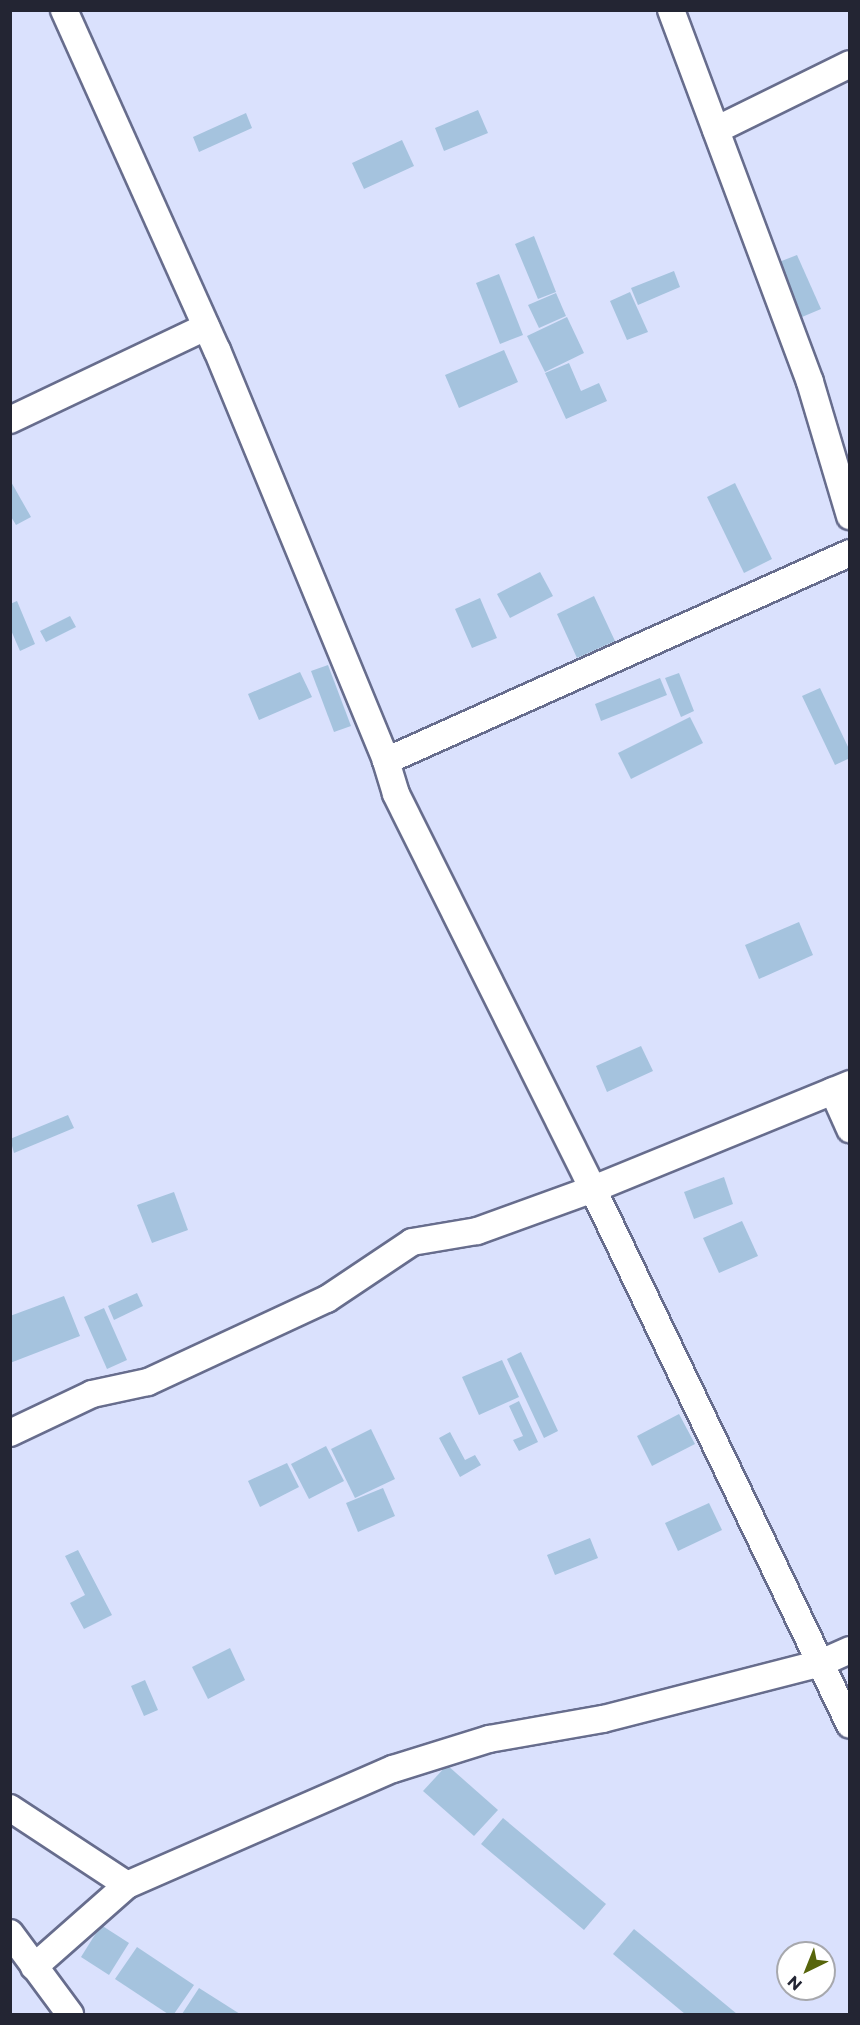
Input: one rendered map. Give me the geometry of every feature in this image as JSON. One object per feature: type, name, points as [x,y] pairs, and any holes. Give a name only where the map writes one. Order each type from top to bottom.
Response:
[{"type":"street","points":[[64,10],[206,327],[386,761],[396,794],[592,1189],[849,1725]]},
{"type":"street","points":[[671,10],[810,382],[849,516]]},
{"type":"street","points":[[716,130],[849,64]]},
{"type":"street","points":[[10,420],[206,327]]},
{"type":"street","points":[[386,761],[849,553]]},
{"type":"street","points":[[10,1433],[92,1394],[148,1382],[327,1299],[412,1242],[477,1231],[592,1189],[841,1088],[849,1129]]},
{"type":"street","points":[[34,1967],[127,1885],[393,1768],[489,1739],[603,1719],[821,1663],[849,1650]]},
{"type":"street","points":[[10,1808],[127,1885]]},
{"type":"street","points":[[10,1933],[70,2014]]},
{"type":"building","points":[[478,110],[488,133],[444,151],[435,128]]},
{"type":"building","points":[[246,113],[252,128],[199,152],[193,137]]},
{"type":"building","points":[[402,140],[414,166],[364,189],[352,163]]},
{"type":"building","points":[[534,236],[556,292],[538,299],[515,244]]},
{"type":"building","points":[[797,255],[821,309],[802,317],[779,262]]},
{"type":"building","points":[[674,271],[680,287],[638,305],[631,288]]},
{"type":"building","points":[[499,274],[523,335],[500,344],[476,283]]},
{"type":"building","points":[[630,292],[648,332],[627,340],[610,301]]},
{"type":"building","points":[[556,293],[566,316],[539,328],[528,305]]},
{"type":"building","points":[[567,317],[584,353],[545,372],[527,336]]},
{"type":"building","points":[[504,350],[518,382],[459,408],[445,375]]},
{"type":"building","points":[[569,363],[581,391],[599,383],[607,401],[566,419],[545,373]]},
{"type":"building","points":[[10,480],[31,517],[16,525],[10,515]]},
{"type":"building","points":[[735,483],[772,559],[744,573],[707,497]]},
{"type":"building","points":[[540,572],[553,596],[510,618],[497,594]]},
{"type":"building","points":[[594,596],[615,641],[577,658],[557,614]]},
{"type":"building","points":[[480,598],[497,638],[472,648],[455,609]]},
{"type":"building","points":[[17,601],[35,644],[20,651],[10,628],[10,604]]},
{"type":"building","points":[[70,616],[76,627],[46,642],[40,631]]},
{"type":"building","points":[[328,665],[351,726],[334,732],[311,671]]},
{"type":"building","points":[[300,672],[312,697],[259,720],[248,694]]},
{"type":"building","points":[[679,673],[694,711],[681,717],[665,678]]},
{"type":"building","points":[[660,678],[667,695],[601,721],[595,704]]},
{"type":"building","points":[[820,688],[850,751],[850,758],[835,765],[802,696]]},
{"type":"building","points":[[690,717],[703,743],[631,779],[618,753]]},
{"type":"building","points":[[799,922],[813,955],[759,979],[745,945]]},
{"type":"building","points":[[641,1046],[653,1071],[607,1092],[596,1066]]},
{"type":"building","points":[[68,1115],[74,1128],[14,1153],[10,1139]]},
{"type":"building","points":[[724,1177],[733,1204],[694,1219],[684,1192]]},
{"type":"building","points":[[174,1192],[188,1230],[152,1243],[137,1205]]},
{"type":"building","points":[[742,1221],[758,1256],[719,1273],[703,1238]]},
{"type":"building","points":[[137,1293],[143,1306],[114,1320],[108,1306]]},
{"type":"building","points":[[64,1296],[80,1336],[10,1363],[10,1316]]},
{"type":"building","points":[[104,1308],[127,1360],[107,1369],[84,1317]]},
{"type":"building","points":[[521,1352],[558,1431],[544,1438],[507,1359]]},
{"type":"building","points":[[502,1360],[519,1397],[479,1415],[462,1377]]},
{"type":"building","points":[[519,1401],[538,1442],[519,1451],[513,1440],[523,1436],[509,1406]]},
{"type":"building","points":[[679,1414],[695,1444],[652,1466],[637,1436]]},
{"type":"building","points":[[371,1429],[395,1479],[355,1498],[331,1449]]},
{"type":"building","points":[[450,1432],[465,1460],[475,1455],[481,1465],[460,1477],[439,1438]]},
{"type":"building","points":[[326,1446],[344,1481],[309,1499],[291,1464]]},
{"type":"building","points":[[287,1463],[299,1487],[260,1507],[248,1481]]},
{"type":"building","points":[[383,1488],[395,1516],[358,1532],[346,1503]]},
{"type":"building","points":[[709,1503],[722,1530],[678,1551],[665,1523]]},
{"type":"building","points":[[590,1538],[598,1558],[555,1575],[547,1555]]},
{"type":"building","points":[[78,1550],[112,1615],[84,1629],[70,1603],[85,1595],[65,1556]]},
{"type":"building","points":[[230,1648],[245,1680],[208,1699],[192,1667]]},
{"type":"building","points":[[145,1680],[158,1710],[144,1716],[131,1686]]},
{"type":"building","points":[[447,1765],[498,1810],[474,1836],[423,1791]]},
{"type":"building","points":[[503,1818],[606,1904],[584,1930],[481,1844]]},
{"type":"building","points":[[101,1925],[129,1943],[109,1975],[81,1957]]},
{"type":"building","points":[[634,1929],[737,2014],[685,2014],[613,1954]]},
{"type":"building","points":[[137,1947],[194,1985],[174,2014],[168,2014],[115,1979]]},
{"type":"building","points":[[199,1988],[240,2014],[182,2014]]}]
